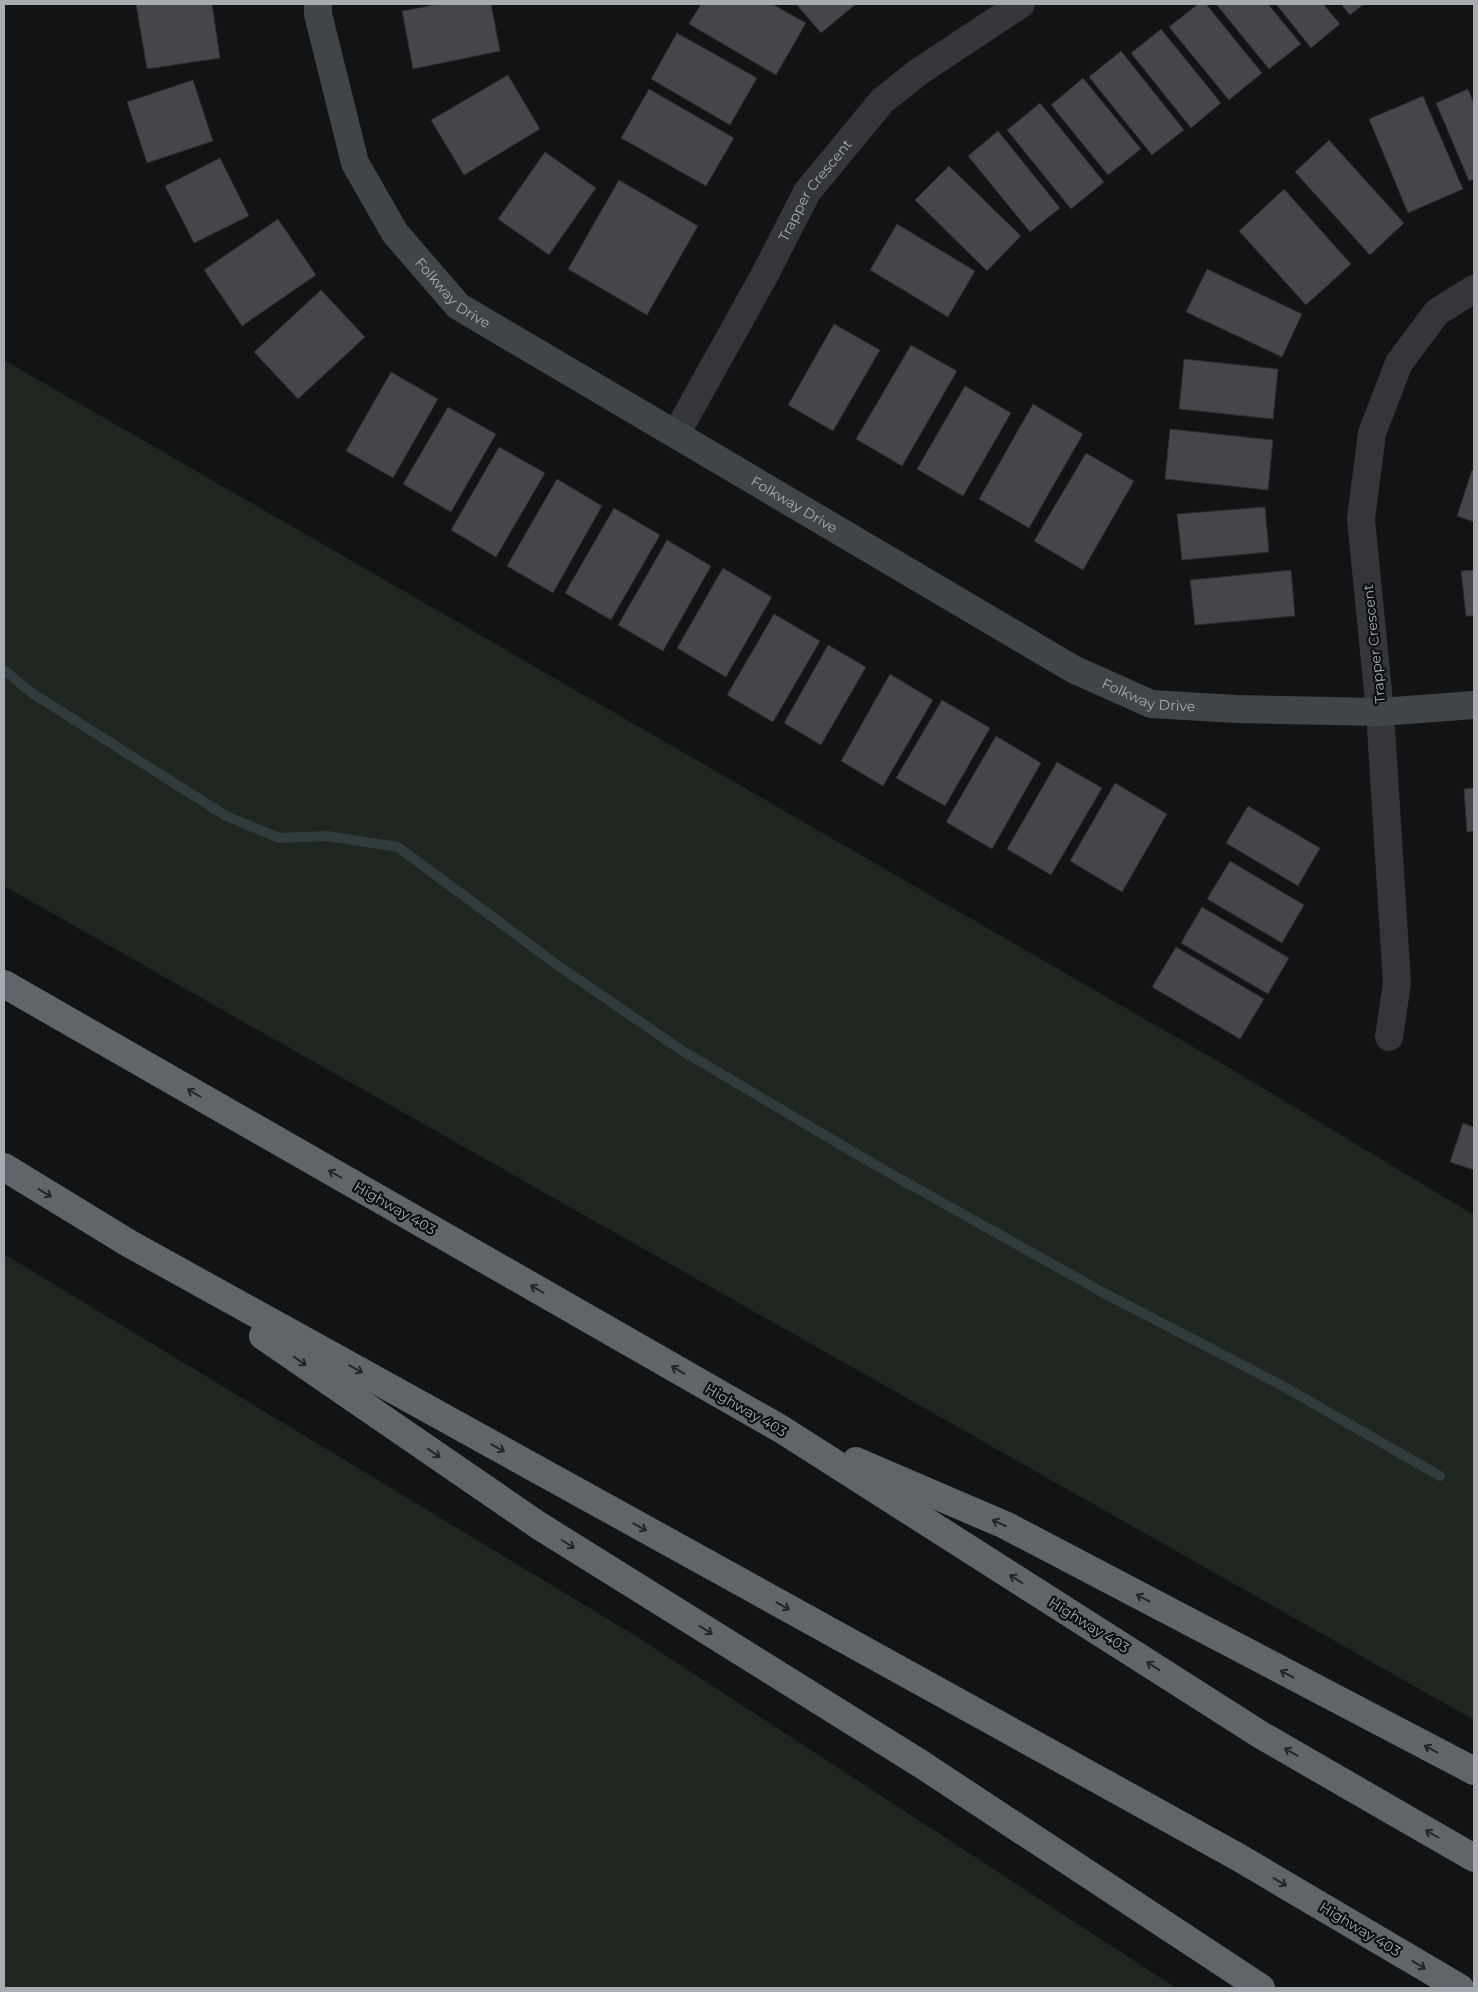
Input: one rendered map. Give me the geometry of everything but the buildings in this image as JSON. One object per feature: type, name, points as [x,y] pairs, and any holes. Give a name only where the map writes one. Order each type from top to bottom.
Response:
[{"type":"highway","name":"Highway 403","points":[[4,984],[781,1429],[1261,1735],[1474,1858]]},
{"type":"highway","name":"Highway 403","points":[[4,1168],[130,1244],[1238,1857],[1460,1988]]},
{"type":"highway","points":[[130,1244],[538,1525],[921,1764],[1261,1988]]},
{"type":"highway","points":[[781,1429],[1005,1526],[1474,1771]]},
{"type":"street","name":"Folkway Drive","points":[[318,4],[318,14],[355,163],[395,233],[458,306],[1073,668],[1151,704],[1236,709],[1380,712],[1474,705]]},
{"type":"street","name":"Trapper Crescent","points":[[676,434],[763,278],[807,192],[882,101],[917,73],[1021,4]]},
{"type":"street","name":"Trapper Crescent","points":[[1389,1037],[1397,983],[1380,712],[1361,519],[1372,433],[1399,363],[1438,312],[1474,289]]},
{"type":"shaded area","points":[[4,360],[1233,1070],[1474,1215],[1474,1720],[4,886]]},
{"type":"shaded area","points":[[4,1254],[639,1638],[1176,1988],[4,1988]]},
{"type":"waterway","points":[[4,670],[32,693],[226,816],[279,838],[327,836],[398,847],[553,962],[684,1052],[877,1166],[1102,1292],[1281,1385],[1440,1476]]}]
